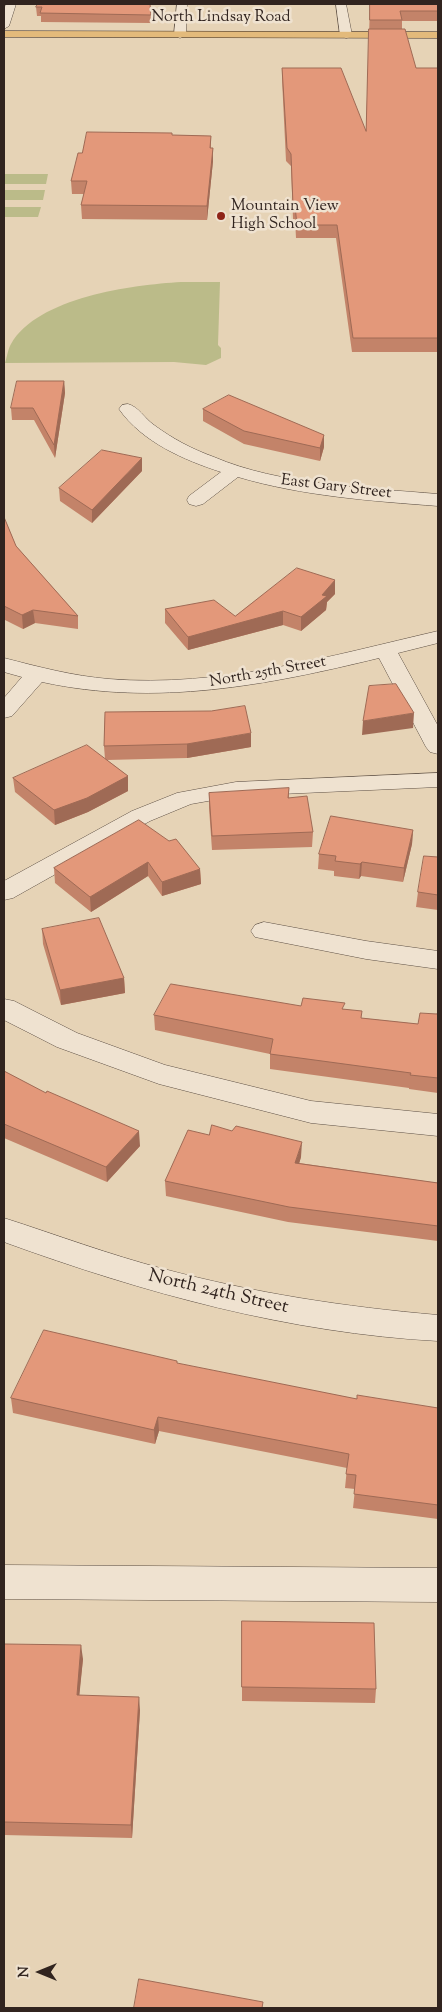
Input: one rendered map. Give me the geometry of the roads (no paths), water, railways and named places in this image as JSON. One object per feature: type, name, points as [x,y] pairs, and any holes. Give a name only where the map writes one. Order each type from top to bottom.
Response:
[{"type":"main road","name":"North Lindsay Road","points":[[4,34],[438,35]]},
{"type":"street","points":[[4,26],[11,4]]},
{"type":"street","points":[[180,34],[182,4]]},
{"type":"street","points":[[341,4],[346,35]]},
{"type":"street","name":"East Gary Street","points":[[128,409],[146,428],[160,438],[190,454],[235,470],[309,486],[438,500]]},
{"type":"street","points":[[196,500],[235,470]]},
{"type":"street","name":"North 25th Street","points":[[4,665],[68,681],[103,685],[141,687],[213,685],[257,678],[438,637]]},
{"type":"street","points":[[385,649],[438,747]]},
{"type":"street","points":[[4,711],[37,674]]},
{"type":"street","points":[[4,892],[141,816],[185,798],[236,789],[438,780]]},
{"type":"street","points":[[264,931],[366,950],[438,960]]},
{"type":"street","points":[[4,1008],[67,1040],[159,1074],[311,1112],[438,1126]]},
{"type":"street","name":"North 24th Street","points":[[4,1230],[58,1250],[202,1292],[269,1307],[348,1320],[438,1328]]},
{"type":"street","points":[[4,1582],[438,1585]]},
{"type":"place","name":"Mountain View High School","points":[[221,216]]}]
